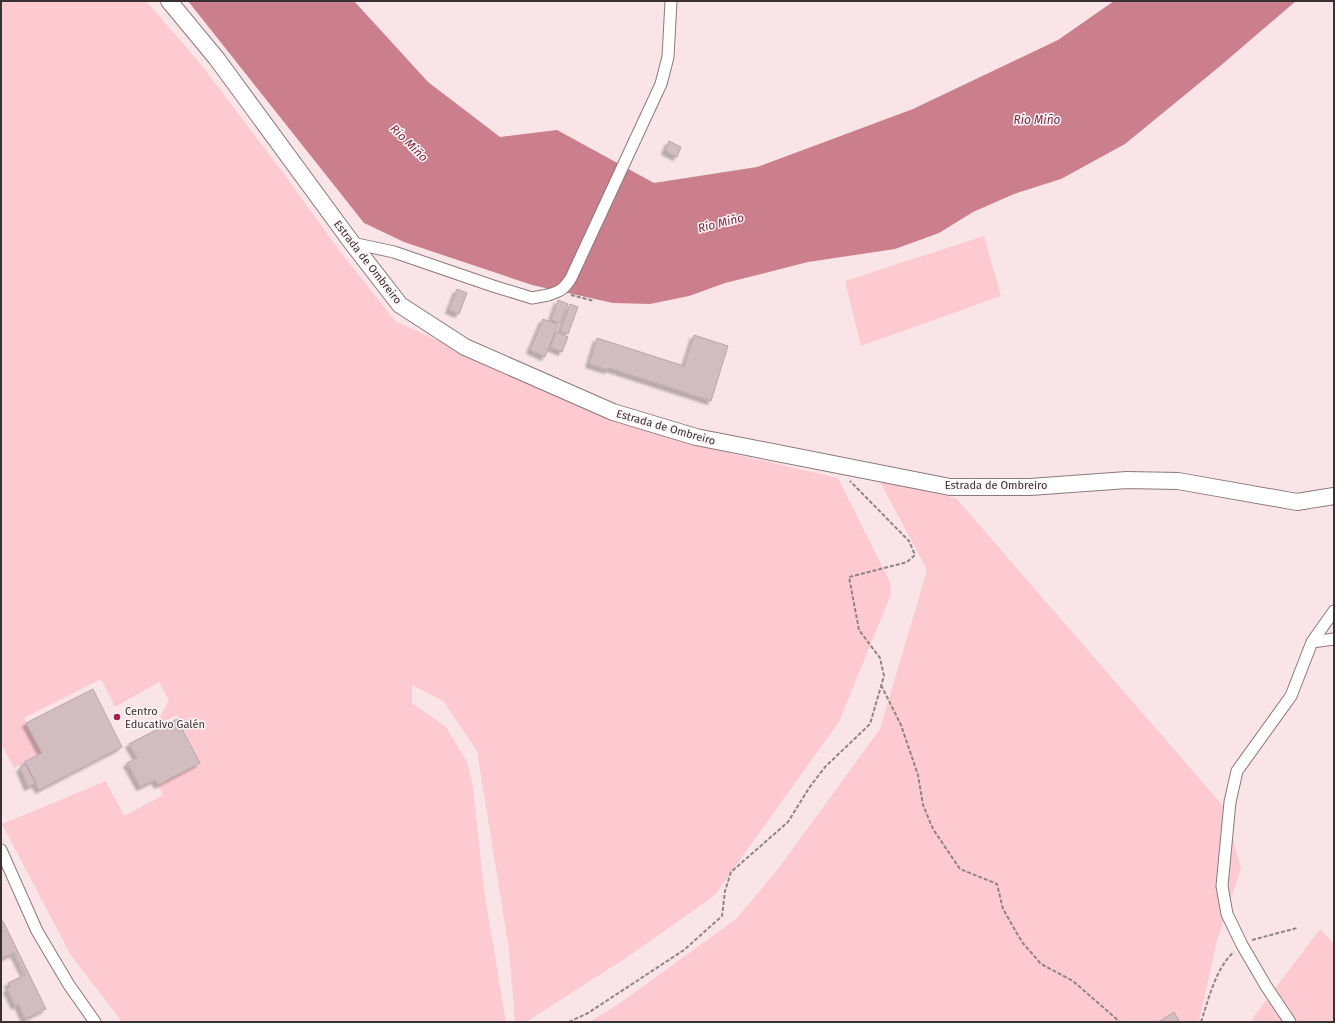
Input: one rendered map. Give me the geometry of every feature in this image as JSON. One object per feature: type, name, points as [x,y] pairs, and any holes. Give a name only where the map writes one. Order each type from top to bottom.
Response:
[{"type":"street","name":"Estrada de Ombreiro","points":[[169,1],[217,59],[352,243],[400,305],[465,347],[613,412],[696,437],[950,487],[1030,487],[1127,480],[1178,481],[1297,502],[1334,496]]},
{"type":"street","points":[[352,243],[394,252],[492,286],[532,298],[558,292],[565,287],[571,278],[661,84],[668,57],[671,1]]},
{"type":"street","points":[[1290,1022],[1266,986],[1227,914],[1222,886],[1230,802],[1237,771],[1291,696],[1312,642],[1334,611]]},
{"type":"street","points":[[1312,642],[1334,639]]},
{"type":"street","points":[[1,850],[37,931],[69,985],[95,1022]]},
{"type":"path","points":[[569,1022],[588,1013],[684,950],[722,916],[725,891],[731,872],[788,822],[809,788],[825,767],[870,724],[884,676],[880,658],[859,630],[849,577],[907,562],[915,555],[909,541],[833,465]]},
{"type":"path","points":[[882,685],[902,725],[918,775],[923,805],[932,829],[960,869],[998,884],[1003,909],[1022,942],[1031,953],[1041,964],[1073,981],[1120,1022]]},
{"type":"path","points":[[1202,1022],[1215,980],[1229,956],[1242,944],[1297,928]]},
{"type":"shaded area","points":[[1,1],[146,1],[199,62],[278,166],[342,254],[395,321],[518,377],[695,445],[838,478],[890,582],[891,594],[839,722],[714,896],[626,958],[526,1022],[515,1022],[509,950],[477,751],[443,701],[412,685],[412,703],[446,727],[467,762],[473,786],[484,890],[506,1022],[122,1022],[70,954],[2,824],[106,781],[124,816],[163,795],[158,785],[200,763],[177,715],[156,725],[169,700],[159,682],[115,707],[101,679],[24,718],[42,753],[14,768],[1,744]]},
{"type":"shaded area","points":[[984,236],[1001,296],[861,346],[845,281]]},
{"type":"shaded area","points":[[879,480],[956,498],[1224,807],[1241,868],[1217,941],[1199,1022],[589,1022],[617,1005],[736,919],[778,869],[880,729],[927,570]]},
{"type":"shaded area","points":[[1320,929],[1334,944],[1334,1022],[1252,1022],[1254,1016]]},
{"type":"water","name":"Río Miño","points":[[188,1],[354,1],[428,82],[500,137],[557,130],[654,183],[757,167],[913,109],[1058,40],[1114,1],[1296,1],[1219,67],[1125,144],[1061,179],[1014,194],[973,212],[939,233],[895,249],[808,262],[725,283],[689,296],[650,304],[613,303],[532,285],[404,242],[364,223]]},
{"type":"building","points":[[669,141],[681,147],[677,157],[665,151]]},
{"type":"building","points":[[457,289],[467,293],[459,314],[449,310]]},
{"type":"building","points":[[558,300],[568,304],[560,323],[551,320]]},
{"type":"building","points":[[570,304],[578,307],[568,334],[560,331]]},
{"type":"building","points":[[543,319],[558,325],[545,357],[530,350]]},
{"type":"building","points":[[556,332],[568,337],[562,352],[550,347]]},
{"type":"building","points":[[694,335],[728,346],[711,401],[609,368],[608,370],[589,364],[597,338],[684,366]]},
{"type":"building","points":[[93,689],[122,747],[39,790],[24,762],[42,753],[26,723]]},
{"type":"building","points":[[177,719],[200,763],[158,785],[155,780],[140,787],[127,763],[137,758],[129,744]]},
{"type":"building","points":[[26,764],[36,783],[28,787],[20,768]]},
{"type":"building","points":[[3,921],[46,1009],[25,1019],[18,1004],[15,1006],[7,989],[10,987],[8,983],[25,975],[14,953],[1,959],[1,922]]},
{"type":"building","points":[[1174,1012],[1180,1022],[1160,1021]]},
{"type":"place","name":"Centro Educativo Galén","points":[[117,717]]}]
